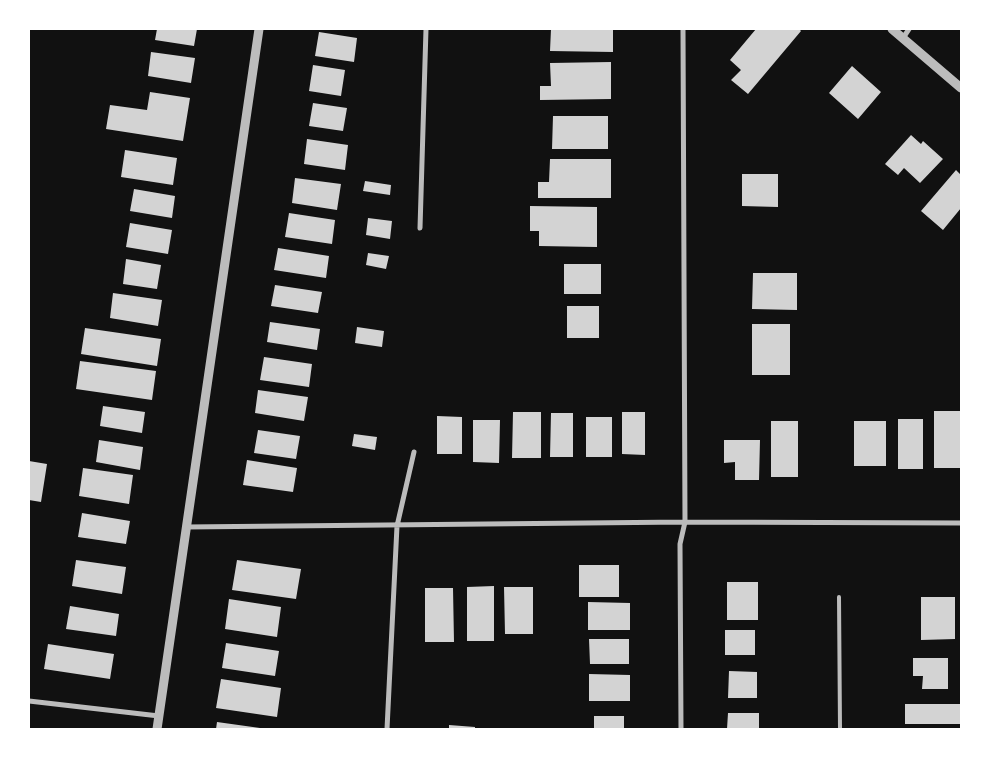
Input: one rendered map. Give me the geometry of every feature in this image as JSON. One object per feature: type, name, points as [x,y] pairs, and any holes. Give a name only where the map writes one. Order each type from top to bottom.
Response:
[{"type":"street","points":[[157,729],[259,29]]},
{"type":"street","points":[[420,228],[426,29]]},
{"type":"street","points":[[681,729],[680,544],[685,522],[683,29]]},
{"type":"street","points":[[892,29],[961,88]]},
{"type":"street","points":[[903,38],[909,29]]},
{"type":"street","points":[[387,729],[397,526],[414,452]]},
{"type":"street","points":[[186,527],[685,522],[961,523]]},
{"type":"street","points":[[29,701],[158,716]]},
{"type":"lane","points":[[838,597],[840,729]]},
{"type":"building","points":[[157,29],[197,29],[194,46],[155,40]]},
{"type":"building","points":[[551,29],[613,29],[613,52],[550,51]]},
{"type":"building","points":[[756,29],[799,29],[801,31],[748,94],[731,80],[741,70],[730,60]]},
{"type":"building","points":[[319,32],[357,38],[354,62],[315,56]]},
{"type":"building","points":[[151,52],[195,58],[191,83],[148,76]]},
{"type":"building","points":[[611,62],[611,99],[540,100],[540,86],[551,86],[550,63]]},
{"type":"building","points":[[313,65],[345,70],[341,96],[309,91]]},
{"type":"building","points":[[852,66],[881,92],[858,119],[829,93]]},
{"type":"building","points":[[150,92],[190,98],[183,141],[106,129],[110,105],[147,110]]},
{"type":"building","points":[[313,103],[347,108],[343,131],[309,126]]},
{"type":"building","points":[[553,116],[608,116],[608,149],[552,149]]},
{"type":"building","points":[[911,135],[921,144],[923,141],[943,159],[920,183],[904,168],[898,175],[885,164]]},
{"type":"building","points":[[307,139],[348,145],[345,170],[304,164]]},
{"type":"building","points":[[125,150],[177,158],[173,185],[121,177]]},
{"type":"building","points":[[550,159],[611,159],[611,198],[538,198],[538,182],[549,182]]},
{"type":"building","points":[[956,170],[961,175],[961,208],[943,230],[921,211]]},
{"type":"building","points":[[742,174],[778,174],[778,207],[742,206]]},
{"type":"building","points":[[295,178],[341,184],[337,210],[292,203]]},
{"type":"building","points":[[365,181],[391,185],[390,195],[363,191]]},
{"type":"building","points":[[134,189],[175,196],[172,218],[130,211]]},
{"type":"building","points":[[530,206],[597,207],[597,247],[539,246],[539,231],[530,231]]},
{"type":"building","points":[[289,213],[335,220],[332,244],[285,237]]},
{"type":"building","points":[[368,218],[392,221],[390,239],[366,235]]},
{"type":"building","points":[[130,223],[172,230],[168,254],[126,247]]},
{"type":"building","points":[[278,248],[329,256],[326,278],[274,270]]},
{"type":"building","points":[[368,253],[389,256],[386,269],[366,265]]},
{"type":"building","points":[[126,259],[161,265],[157,289],[123,284]]},
{"type":"building","points":[[564,264],[601,264],[601,294],[564,294]]},
{"type":"building","points":[[753,273],[797,273],[797,310],[752,309]]},
{"type":"building","points":[[275,285],[322,292],[318,313],[271,306]]},
{"type":"building","points":[[113,293],[162,300],[158,326],[110,318]]},
{"type":"building","points":[[567,306],[599,306],[599,338],[567,338]]},
{"type":"building","points":[[270,322],[320,329],[317,350],[267,342]]},
{"type":"building","points":[[752,324],[790,324],[790,375],[752,375]]},
{"type":"building","points":[[357,327],[384,331],[382,347],[355,343]]},
{"type":"building","points":[[85,328],[161,339],[157,366],[81,354]]},
{"type":"building","points":[[264,357],[312,364],[309,387],[260,380]]},
{"type":"building","points":[[80,361],[156,371],[152,400],[76,389]]},
{"type":"building","points":[[258,390],[308,397],[304,421],[255,413]]},
{"type":"building","points":[[103,406],[145,412],[142,433],[100,426]]},
{"type":"building","points":[[934,411],[961,411],[961,468],[934,468]]},
{"type":"building","points":[[513,412],[541,412],[541,458],[512,458]]},
{"type":"building","points":[[622,412],[645,412],[645,455],[622,454]]},
{"type":"building","points":[[551,413],[573,413],[573,457],[550,457]]},
{"type":"building","points":[[437,416],[462,417],[462,454],[437,454]]},
{"type":"building","points":[[586,417],[612,417],[612,457],[586,457]]},
{"type":"building","points":[[898,419],[923,419],[923,469],[898,469]]},
{"type":"building","points":[[473,420],[500,420],[499,463],[473,462]]},
{"type":"building","points":[[771,421],[798,421],[798,477],[771,477]]},
{"type":"building","points":[[854,421],[886,421],[886,466],[854,466]]},
{"type":"building","points":[[258,430],[300,436],[296,459],[254,453]]},
{"type":"building","points":[[354,434],[377,437],[375,450],[352,446]]},
{"type":"building","points":[[99,440],[143,447],[140,470],[96,462]]},
{"type":"building","points":[[724,440],[760,440],[759,480],[735,480],[735,462],[724,463]]},
{"type":"building","points":[[247,460],[297,468],[293,492],[243,485]]},
{"type":"building","points":[[29,461],[47,464],[41,502],[29,500]]},
{"type":"building","points":[[83,468],[133,475],[129,504],[79,496]]},
{"type":"building","points":[[82,513],[130,521],[126,544],[78,537]]},
{"type":"building","points":[[76,560],[126,567],[122,594],[72,586]]},
{"type":"building","points":[[237,560],[301,569],[296,599],[232,590]]},
{"type":"building","points":[[579,565],[619,565],[619,597],[579,597]]},
{"type":"building","points":[[727,582],[758,582],[758,620],[727,620]]},
{"type":"building","points":[[494,586],[494,641],[467,641],[467,587]]},
{"type":"building","points":[[504,587],[533,587],[533,634],[505,634]]},
{"type":"building","points":[[425,588],[453,588],[454,642],[425,642]]},
{"type":"building","points":[[921,597],[955,597],[955,639],[921,640]]},
{"type":"building","points":[[229,599],[281,607],[277,637],[225,629]]},
{"type":"building","points":[[588,602],[630,603],[630,630],[588,630]]},
{"type":"building","points":[[70,606],[119,614],[116,636],[66,629]]},
{"type":"building","points":[[725,630],[755,630],[755,655],[725,655]]},
{"type":"building","points":[[589,639],[629,639],[629,664],[590,664]]},
{"type":"building","points":[[226,643],[279,651],[275,676],[222,668]]},
{"type":"building","points":[[48,644],[114,654],[110,679],[44,669]]},
{"type":"building","points":[[913,658],[948,658],[948,689],[922,689],[923,676],[913,676]]},
{"type":"building","points":[[729,671],[757,672],[757,698],[728,698]]},
{"type":"building","points":[[589,674],[630,675],[630,701],[589,701]]},
{"type":"building","points":[[221,679],[281,688],[277,717],[216,708]]},
{"type":"building","points":[[905,704],[961,704],[961,724],[905,724]]},
{"type":"building","points":[[728,713],[759,713],[759,729],[727,729]]},
{"type":"building","points":[[594,716],[624,716],[624,729],[594,729]]},
{"type":"building","points":[[217,722],[260,728],[260,729],[216,729]]},
{"type":"building","points":[[449,725],[475,727],[475,729],[449,729]]}]
